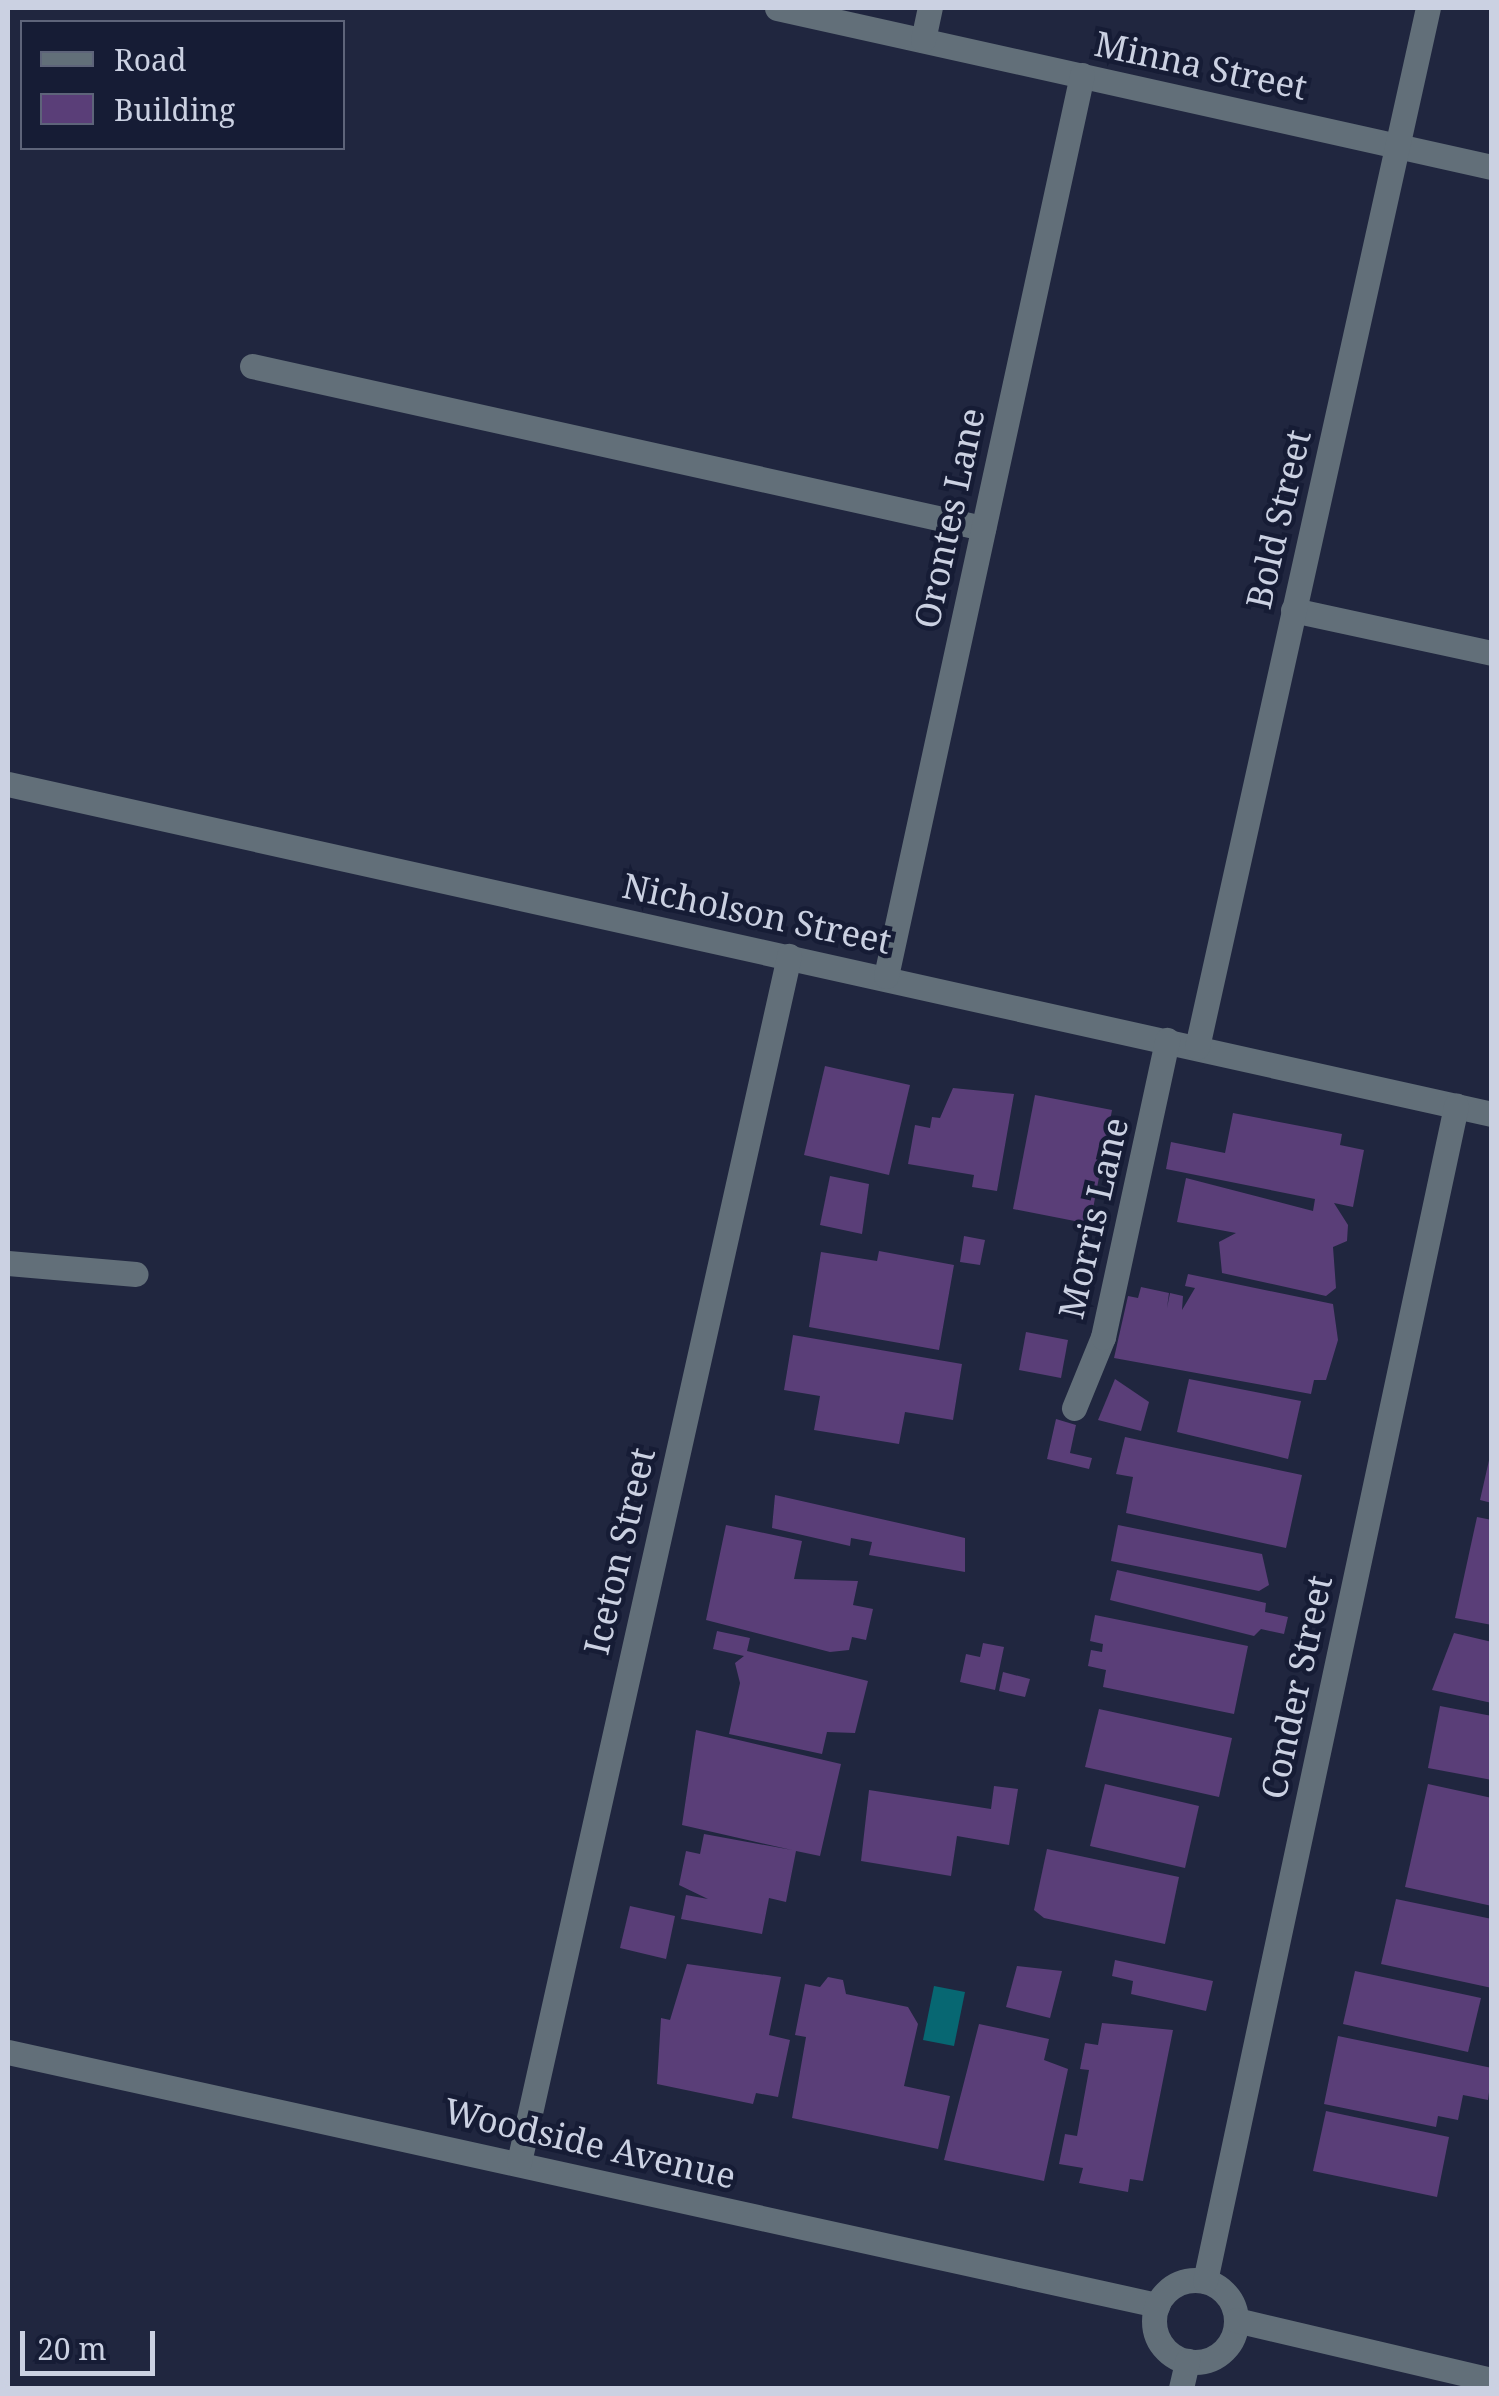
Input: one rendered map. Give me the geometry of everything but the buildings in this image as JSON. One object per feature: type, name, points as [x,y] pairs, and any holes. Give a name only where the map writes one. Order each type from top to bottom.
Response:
[{"type":"street","name":"Minna Street","points":[[777,8],[1492,166]]},
{"type":"street","points":[[923,40],[930,8]]},
{"type":"street","name":"Bold Street","points":[[1196,1047],[1428,8]]},
{"type":"street","name":"Orontes Lane","points":[[886,976],[1082,75]]},
{"type":"street","points":[[252,366],[983,528]]},
{"type":"street","points":[[1293,610],[1492,653]]},
{"type":"street","name":"Nicholson Street","points":[[8,784],[886,976],[1492,1114]]},
{"type":"street","name":"Iceton Street","points":[[519,2162],[789,956]]},
{"type":"street","name":"Morris Lane","points":[[1074,1408],[1103,1337],[1168,1040]]},
{"type":"street","name":"Conder Street","points":[[1205,2282],[1456,1106]]},
{"type":"street","points":[[8,1263],[136,1274]]},
{"type":"street","name":"Woodside Avenue","points":[[8,2052],[1157,2305]]},
{"type":"street","points":[[1205,2282],[1230,2300],[1236,2320],[1222,2352],[1187,2361],[1159,2340],[1157,2305],[1177,2284],[1205,2282]]},
{"type":"street","points":[[1236,2320],[1492,2380]]},
{"type":"street","points":[[1180,2388],[1187,2361]]},
{"type":"shaded area","points":[[934,1986],[965,1992],[954,2046],[923,2040]]}]
